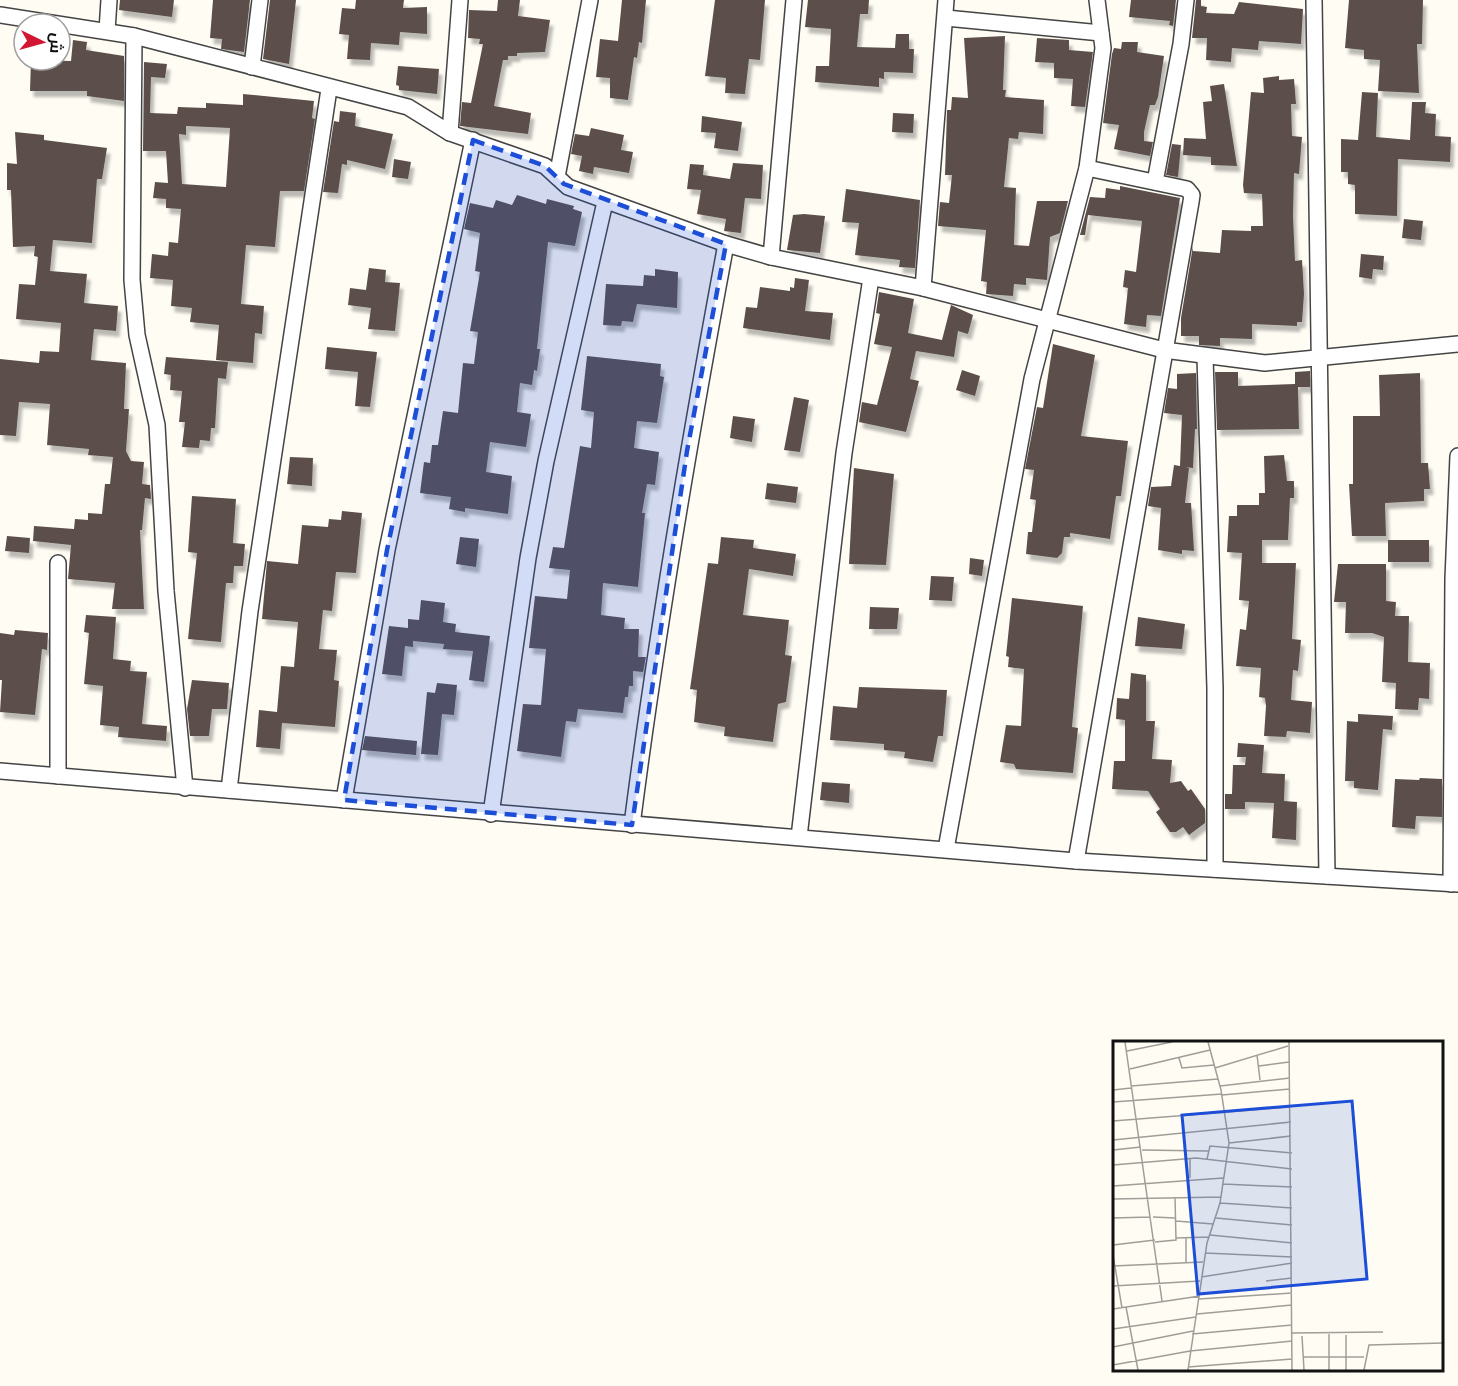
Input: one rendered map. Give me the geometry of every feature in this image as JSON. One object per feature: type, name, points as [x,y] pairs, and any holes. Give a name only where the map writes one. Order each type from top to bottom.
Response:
[{"type":"street","points":[[107,31],[109,0]]},
{"type":"street","points":[[252,68],[260,0]]},
{"type":"street","points":[[450,133],[460,0]]},
{"type":"street","points":[[557,177],[590,0]]},
{"type":"street","points":[[771,257],[794,0]]},
{"type":"street","points":[[923,288],[938,124],[938,74],[946,18],[946,0]]},
{"type":"street","points":[[946,849],[1032,379],[1087,168],[1103,48],[1097,0]]},
{"type":"street","points":[[1155,182],[1186,0]]},
{"type":"street","points":[[1314,0],[1327,876]]},
{"type":"street","points":[[0,15],[134,36],[329,89],[408,107],[450,133],[545,166],[568,187],[726,244],[771,257],[923,288],[1047,318],[1164,350],[1265,363],[1458,344]]},
{"type":"street","points":[[946,18],[1101,33]]},
{"type":"street","points":[[134,36],[132,280],[137,335],[157,425],[166,591],[185,788]]},
{"type":"street","points":[[229,790],[257,564],[329,89]]},
{"type":"street","points":[[344,800],[387,550],[473,140]]},
{"type":"street","points":[[1076,861],[1191,195],[1187,189],[1087,168]]},
{"type":"street","points":[[491,814],[528,558],[544,472],[606,202]]},
{"type":"street","points":[[632,825],[658,631],[687,451],[726,244]]},
{"type":"street","points":[[799,837],[842,463],[871,278]]},
{"type":"street","points":[[1205,357],[1215,688],[1215,869]]},
{"type":"street","points":[[0,771],[491,814],[1076,861],[1454,884],[1453,579],[1458,456]]},
{"type":"street","points":[[58,563],[58,776]]},
{"type":"highlighted area","points":[[473,140],[545,166],[564,184],[726,244],[687,451],[632,825],[344,800],[387,550]]},
{"type":"building","points":[[120,0],[174,0],[172,17],[119,10]]},
{"type":"building","points":[[213,0],[250,0],[244,52],[221,49],[222,39],[210,38]]},
{"type":"building","points":[[270,0],[296,0],[289,64],[263,59]]},
{"type":"building","points":[[356,0],[404,0],[403,8],[427,7],[427,34],[400,32],[399,45],[371,43],[370,60],[347,59],[349,35],[339,34],[342,8],[355,9]]},
{"type":"building","points":[[498,0],[520,0],[518,16],[550,20],[545,52],[517,53],[517,56],[508,56],[508,60],[503,60],[494,106],[531,113],[528,134],[460,126],[462,102],[471,103],[483,44],[479,44],[480,39],[468,38],[469,10],[497,11]]},
{"type":"building","points":[[622,0],[646,0],[642,43],[639,42],[637,58],[634,57],[628,100],[610,98],[610,78],[596,77],[600,39],[618,41]]},
{"type":"building","points":[[715,0],[765,0],[760,60],[749,59],[745,94],[725,93],[726,78],[705,76]]},
{"type":"building","points":[[808,0],[869,0],[868,14],[860,14],[857,47],[895,48],[896,34],[909,34],[909,49],[914,49],[913,73],[884,72],[884,79],[879,78],[879,87],[815,82],[816,66],[829,66],[831,29],[805,27]]},
{"type":"building","points":[[1131,0],[1176,0],[1173,26],[1169,25],[1170,21],[1129,17]]},
{"type":"building","points":[[1196,0],[1201,0],[1201,6],[1207,7],[1206,13],[1234,14],[1239,2],[1303,9],[1301,44],[1259,41],[1258,50],[1232,48],[1231,62],[1206,60],[1207,38],[1192,38]]},
{"type":"building","points":[[1349,0],[1423,0],[1422,44],[1417,44],[1419,93],[1378,91],[1380,60],[1364,59],[1364,50],[1345,48]]},
{"type":"building","points":[[1005,36],[1003,90],[1006,90],[1005,97],[1044,100],[1043,134],[1019,132],[1018,139],[1009,138],[1004,187],[1016,188],[1014,245],[1029,246],[1037,201],[1068,201],[1060,233],[1050,237],[1047,280],[1026,278],[1026,285],[1014,284],[1013,296],[986,294],[987,282],[981,281],[986,230],[938,226],[940,202],[949,203],[952,175],[945,175],[947,110],[951,110],[952,97],[968,98],[964,38]]},
{"type":"building","points":[[1037,38],[1069,40],[1069,50],[1093,52],[1085,107],[1071,106],[1073,79],[1054,78],[1054,63],[1035,62]]},
{"type":"building","points":[[73,40],[87,42],[86,50],[124,56],[124,101],[87,96],[87,91],[30,91],[31,72],[72,72]]},
{"type":"building","points":[[1122,42],[1138,42],[1137,52],[1164,56],[1158,97],[1155,105],[1150,105],[1144,132],[1144,141],[1153,142],[1150,156],[1114,149],[1119,125],[1103,123],[1112,54],[1114,48],[1121,49]]},
{"type":"building","points":[[144,62],[167,64],[165,78],[151,77],[150,113],[177,114],[178,107],[206,108],[206,103],[243,105],[243,94],[314,101],[312,118],[315,119],[304,191],[280,191],[275,247],[246,245],[241,304],[264,306],[262,334],[255,333],[253,363],[216,360],[219,325],[190,322],[192,308],[171,306],[173,280],[150,278],[152,254],[168,256],[169,242],[178,243],[181,209],[166,208],[166,199],[153,198],[155,182],[168,183],[166,151],[143,151]],"holes":[[[186,126],[230,128],[226,187],[182,184],[179,134],[186,135]]]},
{"type":"building","points":[[398,66],[439,69],[437,94],[399,90],[399,86],[396,85]]},
{"type":"building","points":[[1279,76],[1279,80],[1294,79],[1296,104],[1291,104],[1292,136],[1302,137],[1299,174],[1294,173],[1293,216],[1295,261],[1302,260],[1304,294],[1302,322],[1297,322],[1297,326],[1252,324],[1252,339],[1220,338],[1220,346],[1199,345],[1199,336],[1181,336],[1181,318],[1193,246],[1193,251],[1220,253],[1222,230],[1251,231],[1251,226],[1263,226],[1262,194],[1244,193],[1243,185],[1251,92],[1264,93],[1263,78]]},
{"type":"building","points":[[1224,84],[1237,166],[1211,165],[1211,157],[1183,155],[1184,138],[1206,139],[1203,102],[1212,101],[1210,86]]},
{"type":"building","points":[[1362,92],[1378,93],[1376,137],[1410,140],[1412,102],[1426,102],[1425,113],[1436,114],[1435,136],[1451,137],[1450,162],[1398,159],[1397,216],[1355,214],[1355,185],[1348,184],[1348,172],[1341,172],[1341,139],[1358,140]]},
{"type":"building","points":[[340,111],[356,113],[355,126],[393,134],[385,169],[347,160],[347,165],[342,164],[338,193],[323,192],[334,121],[339,122]]},
{"type":"building","points":[[893,113],[914,114],[913,133],[892,132]]},
{"type":"building","points":[[702,116],[742,122],[738,151],[714,148],[716,133],[701,132]]},
{"type":"building","points":[[591,128],[624,135],[621,150],[633,152],[629,173],[594,167],[593,174],[579,171],[582,156],[571,154],[575,134],[589,136]]},
{"type":"building","points":[[15,132],[44,135],[44,140],[107,148],[102,179],[97,179],[92,243],[53,240],[50,271],[87,274],[84,303],[118,306],[116,331],[94,329],[91,360],[126,363],[124,409],[129,409],[126,451],[131,461],[144,462],[142,484],[150,485],[151,499],[145,498],[142,530],[140,530],[144,609],[112,609],[115,583],[68,579],[71,545],[33,541],[34,526],[74,529],[75,519],[88,520],[88,513],[102,514],[105,484],[110,484],[113,457],[88,455],[89,449],[47,445],[50,404],[19,402],[16,436],[0,435],[0,359],[39,363],[40,351],[59,352],[61,323],[16,319],[19,284],[35,285],[38,257],[34,256],[35,246],[13,247],[11,190],[7,190],[7,163],[17,164]]},
{"type":"building","points":[[1172,144],[1181,145],[1178,177],[1166,175]]},
{"type":"building","points":[[394,159],[411,162],[408,179],[392,177]]},
{"type":"building","points":[[733,163],[763,165],[761,199],[745,198],[741,233],[724,231],[726,219],[697,214],[701,190],[687,189],[690,164],[704,165],[703,175],[730,179]]},
{"type":"building","points":[[1120,186],[1180,198],[1161,316],[1147,315],[1146,327],[1124,324],[1128,288],[1123,287],[1125,270],[1136,272],[1142,221],[1088,215],[1085,235],[1080,235],[1090,197],[1105,198],[1106,188],[1120,190]]},
{"type":"building","points":[[846,189],[920,200],[915,268],[899,267],[900,260],[855,255],[859,223],[842,222]]},
{"type":"building","points":[[517,195],[546,204],[547,199],[574,206],[573,209],[582,212],[575,246],[548,242],[537,349],[540,349],[537,371],[534,370],[532,385],[520,383],[517,412],[531,414],[526,447],[490,442],[486,472],[512,476],[508,514],[465,508],[465,512],[449,509],[451,497],[420,493],[424,462],[430,463],[432,445],[438,445],[443,411],[458,413],[463,363],[474,364],[478,332],[470,331],[480,272],[475,271],[480,233],[464,229],[470,203],[493,208],[496,200],[512,205]]},
{"type":"building","points":[[793,215],[825,216],[820,253],[787,250]]},
{"type":"building","points":[[1404,219],[1423,221],[1421,240],[1402,238]]},
{"type":"building","points":[[1361,254],[1384,256],[1383,270],[1373,269],[1372,279],[1359,277]]},
{"type":"building","points":[[369,268],[386,270],[385,282],[400,283],[395,331],[368,329],[371,308],[348,305],[350,288],[366,290]]},
{"type":"building","points":[[655,269],[678,272],[677,308],[637,304],[633,322],[622,321],[621,326],[603,325],[606,284],[643,286],[644,275],[655,276]]},
{"type":"building","points":[[795,278],[809,280],[805,311],[833,313],[830,340],[743,328],[746,307],[757,308],[760,287],[790,291],[790,287],[794,288]]},
{"type":"building","points":[[879,292],[914,299],[908,333],[942,340],[951,305],[973,315],[968,334],[958,331],[954,357],[916,351],[910,379],[919,381],[906,432],[859,422],[862,402],[877,405],[892,347],[874,344],[880,314],[876,313]]},
{"type":"building","points":[[1053,344],[1095,355],[1081,436],[1128,441],[1121,496],[1116,496],[1110,539],[1070,533],[1070,537],[1064,537],[1062,553],[1057,558],[1026,554],[1028,532],[1032,532],[1036,500],[1030,499],[1034,470],[1025,469],[1037,407],[1043,408]]},
{"type":"building","points":[[327,347],[377,352],[370,407],[355,406],[358,372],[325,369]]},
{"type":"building","points":[[587,356],[661,364],[660,376],[664,377],[657,423],[637,421],[634,448],[659,452],[655,485],[647,484],[642,513],[645,513],[638,587],[603,583],[601,615],[625,618],[624,629],[639,629],[638,657],[646,657],[643,672],[633,671],[633,686],[629,686],[623,713],[578,709],[576,722],[566,721],[561,757],[517,751],[523,704],[541,705],[546,649],[529,648],[535,596],[567,599],[570,570],[549,568],[553,547],[564,548],[580,446],[591,448],[594,412],[581,410]]},
{"type":"building","points":[[166,357],[228,362],[226,379],[218,378],[215,428],[211,428],[210,441],[200,440],[199,448],[182,447],[185,422],[179,422],[182,391],[170,390],[171,375],[164,374]]},
{"type":"building","points":[[962,370],[980,376],[975,396],[956,390]]},
{"type":"building","points":[[1310,371],[1310,387],[1298,387],[1299,429],[1217,430],[1215,372],[1238,372],[1238,386],[1295,384],[1295,372]]},
{"type":"building","points":[[1196,373],[1197,429],[1195,429],[1193,468],[1185,467],[1189,468],[1185,503],[1191,503],[1194,551],[1182,550],[1182,554],[1158,550],[1161,508],[1148,506],[1151,487],[1171,486],[1174,465],[1180,466],[1182,415],[1164,413],[1168,388],[1177,389],[1177,374]]},
{"type":"building","points":[[1420,373],[1421,463],[1428,463],[1430,489],[1424,489],[1424,501],[1385,503],[1386,536],[1352,536],[1349,484],[1353,484],[1353,416],[1380,416],[1379,375]]},
{"type":"building","points":[[794,397],[809,400],[800,452],[784,450]]},
{"type":"building","points":[[733,416],[755,419],[752,442],[730,438]]},
{"type":"building","points":[[1284,455],[1287,481],[1294,481],[1294,498],[1290,498],[1288,540],[1262,540],[1262,563],[1296,563],[1292,639],[1301,640],[1298,671],[1293,670],[1291,700],[1312,702],[1310,733],[1287,731],[1286,737],[1264,736],[1266,706],[1265,698],[1259,697],[1261,668],[1236,666],[1240,629],[1246,630],[1249,601],[1239,600],[1242,553],[1227,552],[1229,516],[1237,516],[1237,505],[1259,505],[1259,493],[1265,493],[1264,456]]},
{"type":"building","points":[[290,457],[313,458],[312,486],[287,484]]},
{"type":"building","points":[[854,468],[894,474],[886,565],[849,564]]},
{"type":"building","points":[[767,483],[798,487],[796,503],[765,499]]},
{"type":"building","points":[[192,496],[236,499],[233,543],[245,544],[243,566],[234,566],[233,583],[226,583],[221,642],[188,639],[197,553],[188,552]]},
{"type":"building","points":[[342,511],[362,513],[356,573],[336,572],[332,611],[323,610],[319,649],[337,650],[334,680],[339,681],[335,727],[282,723],[280,749],[256,747],[259,710],[277,712],[281,666],[294,667],[298,622],[262,619],[267,561],[298,564],[302,525],[328,527],[329,519],[341,520]]},
{"type":"building","points":[[7,536],[30,538],[29,553],[5,551]]},
{"type":"building","points":[[460,537],[479,539],[476,567],[456,564]]},
{"type":"building","points":[[721,537],[754,540],[753,548],[796,554],[793,576],[749,569],[743,615],[789,620],[785,655],[792,656],[786,702],[778,704],[773,742],[724,736],[725,727],[694,722],[697,690],[690,689],[708,563],[718,564]]},
{"type":"building","points":[[1388,540],[1429,540],[1429,562],[1388,562]]},
{"type":"building","points":[[970,558],[984,560],[982,576],[969,574]]},
{"type":"building","points":[[1338,564],[1386,564],[1386,601],[1396,602],[1395,616],[1409,616],[1408,662],[1430,663],[1429,699],[1419,698],[1418,710],[1395,709],[1396,683],[1382,682],[1384,637],[1372,633],[1345,633],[1346,602],[1334,602]]},
{"type":"building","points":[[931,576],[954,577],[952,601],[929,600]]},
{"type":"building","points":[[1012,598],[1083,606],[1072,727],[1078,728],[1073,773],[1016,769],[1014,764],[1000,762],[1006,725],[1021,726],[1024,669],[1008,667],[1009,657],[1006,656]]},
{"type":"building","points":[[421,600],[445,603],[443,622],[456,624],[455,632],[490,636],[484,682],[469,680],[473,651],[443,649],[444,644],[413,641],[413,647],[405,646],[402,676],[382,674],[389,626],[408,628],[408,619],[419,620]]},
{"type":"building","points":[[870,607],[899,608],[897,629],[869,629]]},
{"type":"building","points":[[86,615],[116,617],[113,659],[131,661],[130,671],[147,672],[142,724],[167,726],[166,741],[118,737],[119,727],[100,725],[103,686],[84,684],[89,633],[84,632]]},
{"type":"building","points":[[1138,617],[1185,624],[1182,649],[1135,646]]},
{"type":"building","points":[[15,630],[48,633],[47,650],[42,649],[35,715],[0,712],[2,680],[0,680],[0,633],[14,635]]},
{"type":"building","points":[[1131,673],[1146,675],[1146,721],[1155,721],[1152,759],[1172,760],[1170,783],[1181,781],[1188,791],[1191,789],[1205,809],[1205,823],[1189,835],[1183,827],[1176,832],[1170,832],[1156,812],[1160,809],[1148,791],[1112,789],[1114,761],[1125,761],[1125,720],[1116,719],[1117,698],[1129,699]]},
{"type":"building","points":[[192,680],[229,683],[227,709],[212,709],[209,736],[190,736],[187,709]]},
{"type":"building","points":[[437,683],[457,685],[454,715],[442,714],[438,755],[421,754],[427,692],[435,693]]},
{"type":"building","points":[[859,687],[947,690],[943,736],[938,736],[933,762],[904,758],[905,752],[884,750],[884,744],[830,740],[833,706],[857,708]]},
{"type":"building","points":[[1358,714],[1393,716],[1392,730],[1383,729],[1378,790],[1354,788],[1354,781],[1345,781],[1347,721],[1358,722]]},
{"type":"building","points":[[365,736],[417,741],[416,755],[362,750]]},
{"type":"building","points":[[1238,743],[1264,745],[1262,773],[1285,774],[1284,801],[1297,802],[1296,840],[1272,838],[1274,803],[1245,802],[1245,809],[1225,809],[1225,794],[1232,794],[1233,765],[1245,765],[1246,757],[1237,757]]},
{"type":"building","points":[[1420,778],[1442,779],[1442,817],[1416,816],[1415,829],[1392,827],[1395,779],[1419,780]]},
{"type":"building","points":[[822,782],[850,784],[849,803],[820,800]]}]
